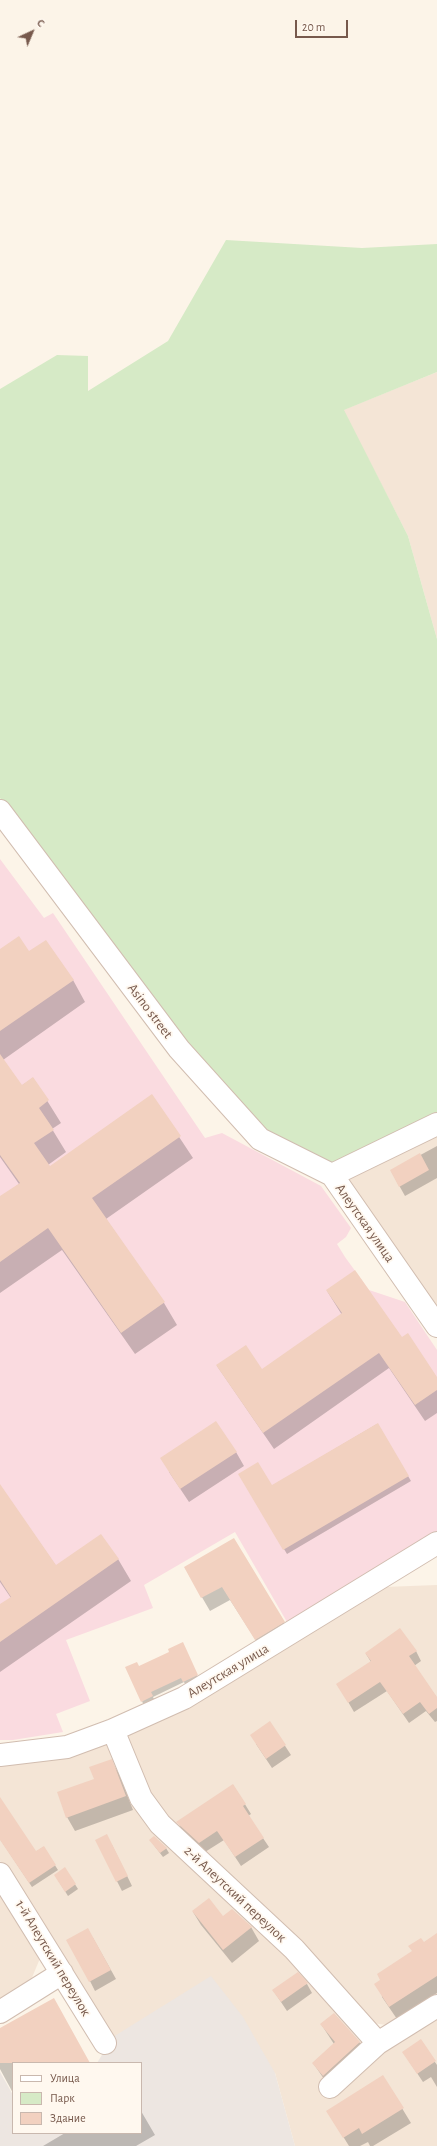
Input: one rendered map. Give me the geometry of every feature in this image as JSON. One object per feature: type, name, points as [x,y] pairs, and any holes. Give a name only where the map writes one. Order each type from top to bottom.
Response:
[{"type":"street","name":"Asino street","points":[[0,811],[179,1049],[260,1139],[332,1175]]},
{"type":"street","name":"Алеутская улица","points":[[437,1124],[332,1175],[437,1326]]},
{"type":"street","name":"Алеутская улица","points":[[0,1755],[67,1747],[114,1730],[184,1698],[427,1558],[437,1543]]},
{"type":"street","name":"2-й Алеутский переулок","points":[[114,1730],[141,1798],[160,1824],[294,1949],[378,2043]]},
{"type":"street","name":"1-й Алеутский переулок","points":[[0,1874],[104,2043]]},
{"type":"street","points":[[0,2012],[62,1974]]},
{"type":"street","points":[[330,2087],[378,2043],[437,2006]]},
{"type":"shaded area","points":[[437,372],[437,639],[408,536],[343,410]]},
{"type":"shaded area","points":[[0,859],[44,918],[53,913],[205,1138],[222,1133],[321,1186],[351,1228],[346,1237],[337,1244],[345,1257],[369,1290],[405,1302],[437,1350],[437,1531],[287,1622],[235,1532],[144,1585],[153,1608],[66,1640],[90,1701],[56,1714],[63,1732],[13,1740],[0,1740]]},
{"type":"shaded area","points":[[437,1130],[437,1314],[344,1176]]},
{"type":"shaded area","points":[[437,1585],[437,1999],[394,2026],[365,2022],[163,1822],[120,1734],[384,1587]]},
{"type":"shaded area","points":[[112,1738],[138,1799],[379,2052],[437,2015],[437,2146],[295,2146],[275,2073],[113,2037],[0,1861],[0,1763]]},
{"type":"shaded area","points":[[0,1886],[41,1956],[31,1980],[0,2003]]},
{"type":"shaded area","points":[[211,1976],[243,2017],[275,2073],[295,2146],[0,2146],[0,2072],[12,2093],[12,2134],[142,2134],[142,2062],[98,2062],[113,2037]]},
{"type":"green space","points":[[226,240],[362,248],[437,244],[437,372],[344,410],[408,536],[437,639],[437,1119],[331,1169],[266,1133],[186,1043],[0,798],[0,389],[57,355],[88,356],[88,391],[168,341]]},
{"type":"building","points":[[19,936],[29,951],[46,940],[74,980],[0,1031],[0,949]]},
{"type":"building","points":[[0,1054],[22,1085],[33,1077],[49,1100],[39,1108],[54,1130],[34,1143],[50,1166],[152,1094],[181,1136],[92,1198],[165,1302],[121,1333],[48,1228],[0,1262],[0,1196],[20,1183],[0,1155]]},
{"type":"building","points":[[420,1153],[429,1170],[399,1187],[390,1170]]},
{"type":"building","points":[[355,1270],[402,1337],[408,1333],[437,1377],[437,1390],[415,1405],[379,1353],[263,1433],[216,1365],[246,1345],[262,1369],[342,1313],[326,1290]]},
{"type":"building","points":[[216,1421],[237,1452],[180,1489],[160,1458]]},
{"type":"building","points":[[378,1423],[409,1476],[283,1550],[238,1474],[258,1462],[272,1485]]},
{"type":"building","points":[[0,1484],[56,1565],[101,1534],[119,1559],[0,1642],[0,1604],[11,1597],[0,1580]]},
{"type":"building","points":[[234,1538],[285,1622],[255,1640],[222,1587],[201,1598],[184,1567]]},
{"type":"building","points":[[400,1628],[417,1651],[409,1656],[437,1697],[437,1708],[429,1714],[420,1702],[403,1714],[380,1682],[348,1703],[336,1684],[371,1661],[365,1653]]},
{"type":"building","points":[[183,1642],[198,1675],[183,1682],[181,1678],[151,1692],[153,1696],[141,1702],[125,1667],[137,1662],[139,1666],[169,1652],[168,1649]]},
{"type":"building","points":[[270,1721],[286,1745],[266,1759],[250,1735]]},
{"type":"building","points":[[112,1759],[126,1796],[66,1818],[57,1792],[94,1779],[89,1767]]},
{"type":"building","points":[[233,1784],[246,1804],[243,1806],[264,1838],[235,1857],[217,1831],[199,1843],[176,1822]]},
{"type":"building","points":[[0,1797],[36,1851],[44,1846],[56,1865],[29,1883],[0,1840]]},
{"type":"building","points":[[107,1834],[128,1876],[116,1882],[95,1840]]},
{"type":"building","points":[[154,1836],[167,1848],[160,1853],[149,1840]]},
{"type":"building","points":[[65,1867],[76,1884],[65,1892],[54,1875]]},
{"type":"building","points":[[209,1898],[223,1916],[232,1909],[252,1927],[223,1950],[192,1911]]},
{"type":"building","points":[[88,1928],[111,1970],[89,1982],[66,1940]]},
{"type":"building","points":[[437,1933],[437,1976],[389,2007],[374,1984],[380,1980],[377,1974],[412,1951],[408,1946],[421,1938],[424,1942]]},
{"type":"building","points":[[298,1972],[308,1983],[281,2002],[272,1990]]},
{"type":"building","points":[[54,1998],[89,2062],[0,2063],[0,2028]]},
{"type":"building","points":[[334,2013],[360,2042],[323,2076],[312,2063],[335,2042],[320,2024]]},
{"type":"building","points":[[421,2039],[436,2061],[417,2074],[402,2052]]},
{"type":"building","points":[[383,2075],[404,2108],[362,2134],[359,2128],[343,2138],[326,2111]]}]
